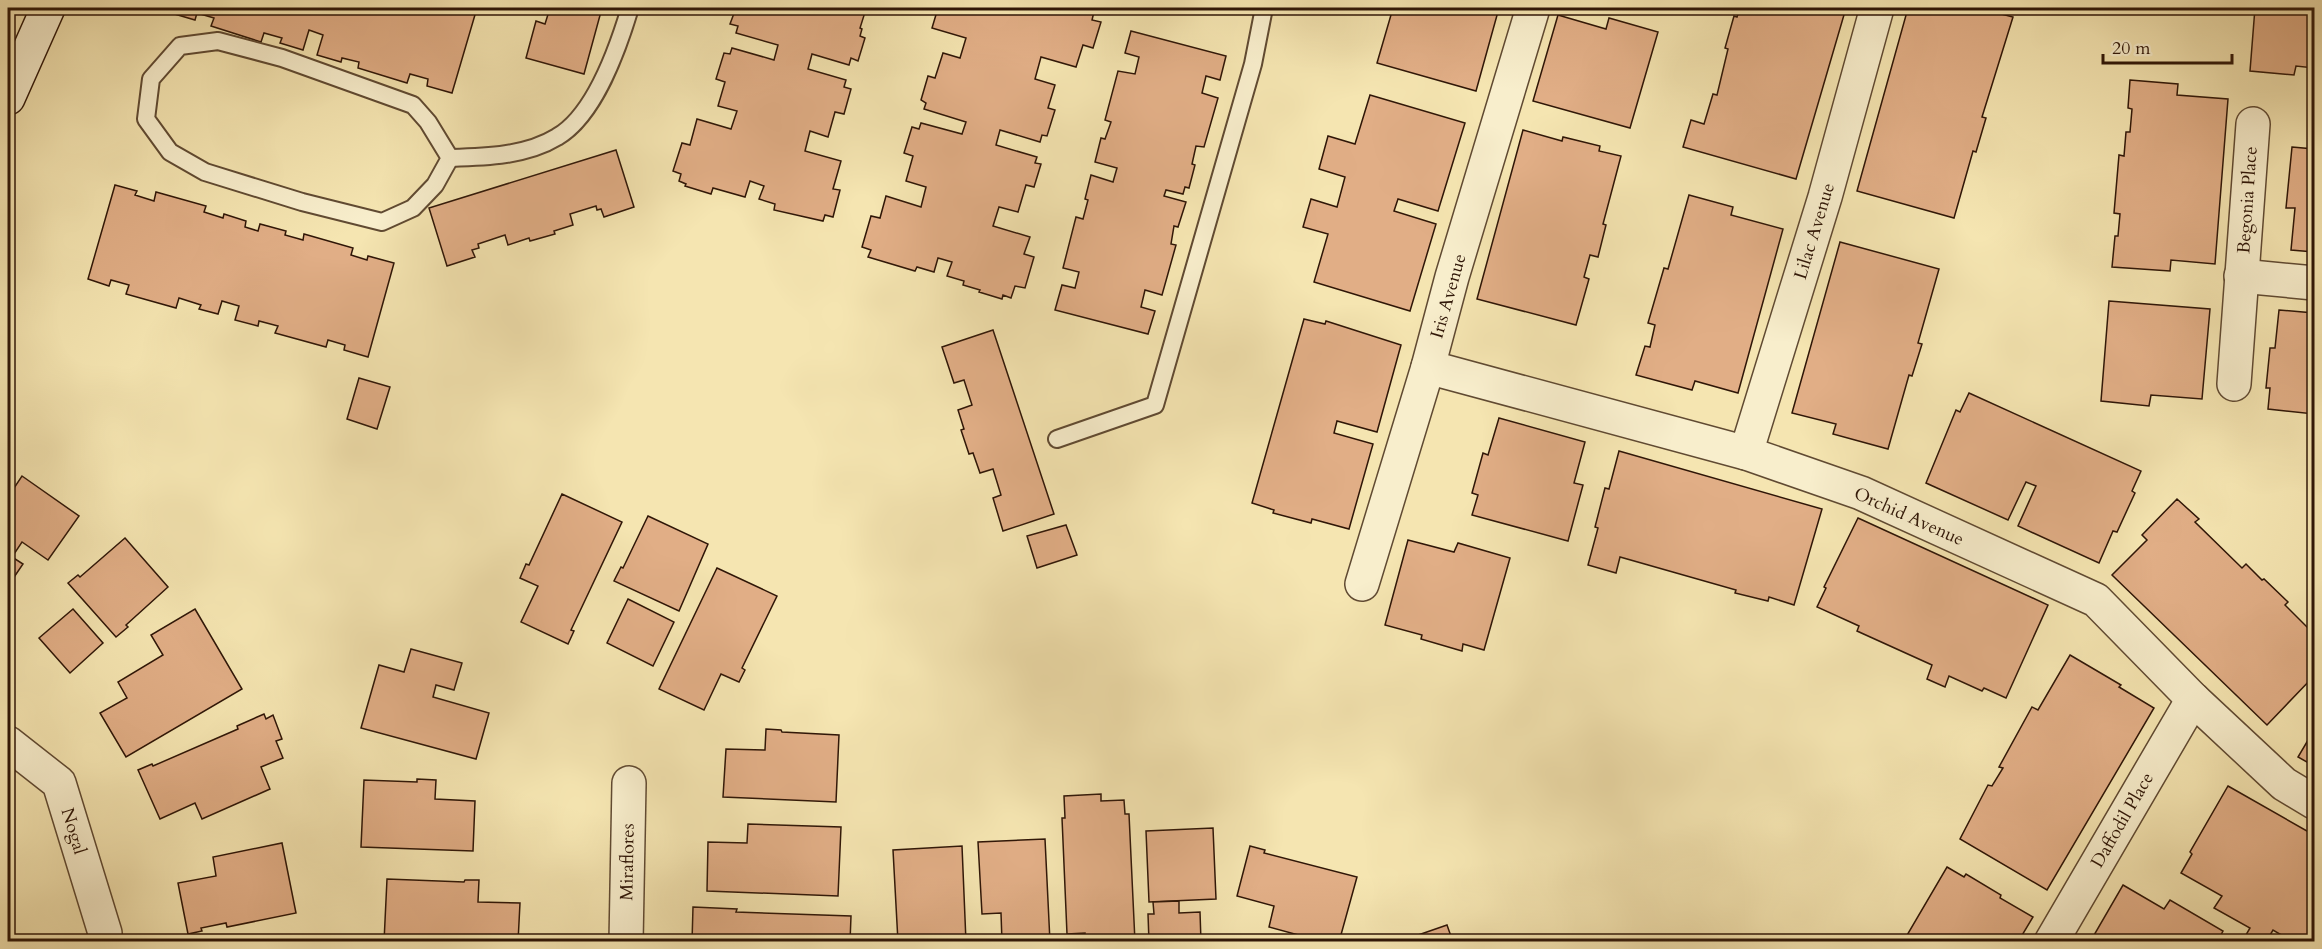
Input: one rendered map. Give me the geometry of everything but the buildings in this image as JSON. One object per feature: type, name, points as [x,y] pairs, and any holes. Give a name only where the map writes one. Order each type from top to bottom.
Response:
[{"type":"street","points":[[8,98],[48,8]]},
{"type":"street","name":"Iris Avenue","points":[[1362,584],[1533,8]]},
{"type":"street","name":"Lilac Avenue","points":[[1746,453],[1821,208],[1877,8]]},
{"type":"street","name":"Begonia Place","points":[[2234,384],[2253,124]]},
{"type":"street","name":"Begonia Place","points":[[2241,276],[2314,283]]},
{"type":"street","name":"Orchid Avenue","points":[[1428,367],[1746,453],[1861,493],[2096,600],[2193,699],[2284,784],[2314,802]]},
{"type":"street","name":"Daffodil Place","points":[[2051,942],[2193,699]]},
{"type":"street","name":"Nogal","points":[[8,743],[59,783],[105,933],[105,942]]},
{"type":"street","name":"Miraflores","points":[[626,942],[629,783]]},
{"type":"lane","points":[[450,158],[490,157],[531,148],[558,137],[586,112],[619,44],[630,8]]},
{"type":"lane","points":[[1057,438],[1155,405],[1253,64],[1264,8]]},
{"type":"lane","points":[[218,41],[282,57],[413,105],[428,122],[450,158],[435,185],[413,208],[382,222],[302,202],[205,172],[170,152],[147,119],[151,79],[180,46],[218,41]]}]
